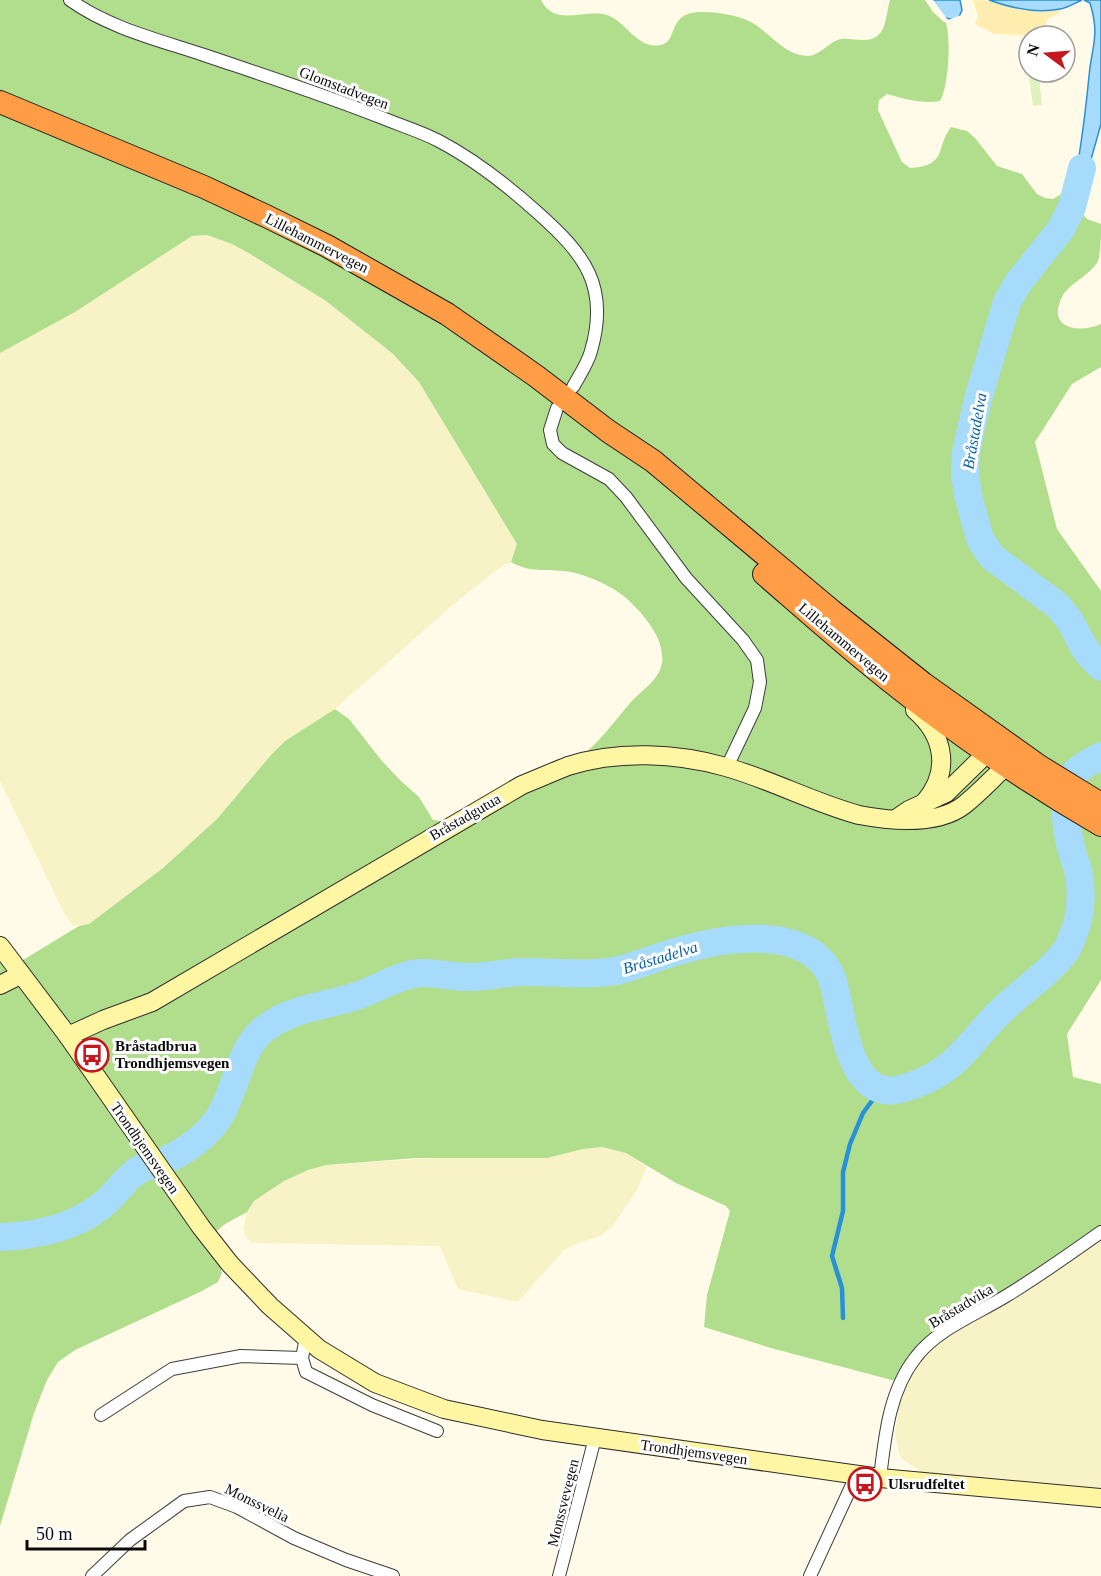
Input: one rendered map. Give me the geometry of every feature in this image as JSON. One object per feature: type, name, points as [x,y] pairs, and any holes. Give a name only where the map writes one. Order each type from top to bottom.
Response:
[{"type":"highway","name":"Lillehammervegen","points":[[0,102],[204,187],[327,246],[447,314],[652,461],[832,611],[924,684],[1000,754]]},
{"type":"highway","name":"Lillehammervegen","points":[[608,431],[647,472],[872,666],[930,712],[1034,773],[1101,804]]},
{"type":"highway","name":"Lillehammervegen","points":[[1034,773],[1101,825]]},
{"type":"main road","points":[[872,666],[892,692],[928,722],[935,733],[942,765],[933,792],[924,803]]},
{"type":"main road","name":"Bråstadgutua","points":[[68,1036],[152,1002],[522,785],[570,766],[611,757],[689,758],[727,767],[846,812],[873,818],[926,821],[963,806],[1000,754]]},
{"type":"main road","points":[[896,819],[946,793],[1000,754]]},
{"type":"main road","name":"Trondhjemsvegen","points":[[0,946],[68,1036],[201,1227],[230,1264],[270,1306],[319,1349],[375,1383],[444,1409],[542,1430],[880,1478],[1101,1498]]},
{"type":"main road","points":[[0,985],[20,975]]},
{"type":"street","name":"Glomstadvegen","points":[[70,0],[106,20],[256,73],[312,90],[436,140],[467,157],[522,198],[579,254],[588,269],[598,299],[597,327],[591,353],[573,387]]},
{"type":"street","points":[[557,408],[550,430],[553,444],[562,453],[609,478],[626,496],[686,578],[743,640],[758,660],[760,682],[755,708],[727,767]]},
{"type":"street","name":"Bråstadvika","points":[[880,1478],[893,1404],[902,1380],[917,1355],[937,1337],[1023,1286],[1101,1232]]},
{"type":"street","points":[[306,1337],[302,1358],[306,1372],[372,1405],[437,1431]]},
{"type":"street","points":[[101,1415],[172,1369],[241,1356],[302,1358]]},
{"type":"street","name":"Monssvevegen","points":[[559,1576],[595,1438]]},
{"type":"street","points":[[813,1575],[857,1474]]},
{"type":"street","name":"Monssvelia","points":[[92,1576],[130,1540],[184,1501],[210,1497],[237,1507],[294,1538],[346,1560],[393,1576]]},
{"type":"shaded area","points":[[207,235],[232,244],[326,301],[392,353],[419,382],[518,544],[511,562],[503,565],[455,603],[335,709],[285,741],[217,819],[163,868],[89,924],[73,926],[64,913],[0,781],[0,353],[75,312],[192,236]]},
{"type":"shaded area","points":[[602,1147],[626,1153],[646,1166],[637,1190],[613,1226],[601,1236],[564,1250],[518,1302],[458,1289],[440,1246],[253,1243],[246,1237],[243,1228],[247,1212],[254,1201],[284,1181],[326,1165]]},
{"type":"shaded area","points":[[1101,1232],[1101,1488],[927,1476],[900,1457],[895,1432],[903,1383],[920,1347]]},
{"type":"green space","points":[[0,0],[541,0],[554,13],[562,15],[598,13],[607,15],[614,18],[638,39],[653,45],[666,42],[678,21],[691,13],[727,14],[751,22],[792,52],[809,56],[841,39],[864,40],[877,36],[884,27],[890,0],[928,0],[944,18],[948,35],[946,84],[940,101],[920,101],[887,94],[879,100],[878,110],[902,162],[910,168],[930,164],[939,155],[951,127],[967,131],[997,166],[1022,174],[1037,194],[1045,198],[1053,199],[1061,194],[1077,169],[1088,170],[1081,197],[1082,213],[1087,219],[1101,224],[1099,257],[1090,271],[1070,287],[1062,297],[1058,307],[1058,316],[1067,326],[1075,328],[1101,324],[1101,367],[1072,384],[1035,442],[1057,529],[1101,591],[1101,980],[1067,1034],[1073,1077],[1101,1084],[1101,1232],[1024,1283],[949,1323],[903,1383],[771,1348],[704,1327],[707,1295],[730,1211],[726,1206],[676,1183],[626,1153],[602,1147],[547,1158],[416,1158],[326,1165],[284,1181],[254,1201],[247,1212],[225,1224],[212,1235],[222,1273],[218,1282],[75,1350],[58,1362],[47,1380],[34,1413],[0,1526],[0,951],[18,963],[79,926],[89,924],[163,868],[217,819],[285,741],[335,709],[349,719],[382,761],[419,797],[433,820],[442,821],[524,781],[558,768],[586,752],[653,680],[659,672],[662,652],[654,631],[641,613],[620,593],[605,584],[580,574],[531,569],[511,562],[517,544],[419,382],[392,353],[326,301],[232,244],[207,235],[192,236],[75,312],[0,353]]},
{"type":"green space","points":[[1030,84],[1040,84],[1042,105],[1033,106]]},
{"type":"sand","points":[[973,0],[1066,4],[1058,14],[1047,19],[1046,24],[1017,24],[1017,35],[994,34],[975,24],[978,17]]},
{"type":"water","points":[[928,0],[960,0],[962,10],[958,19],[944,17]]},
{"type":"water","points":[[989,0],[1082,0],[1063,8],[1042,11],[1015,8]]},
{"type":"water","points":[[1084,0],[1101,0],[1101,124],[1088,170],[1077,169],[1095,32],[1090,3]]},
{"type":"pier","points":[[925,0],[933,0],[948,20],[964,14],[959,21],[944,22]]},
{"type":"waterway","name":"Bråstadelva","points":[[1082,168],[1072,207],[1061,229],[1018,283],[1007,302],[978,399],[966,452],[965,474],[980,539],[992,557],[1057,605],[1070,621],[1086,651],[1101,667]]},
{"type":"waterway","name":"Bråstadelva","points":[[0,1237],[28,1235],[71,1224],[96,1210],[135,1172],[165,1161],[184,1151],[201,1138],[221,1114],[243,1059],[254,1039],[273,1023],[285,1016],[349,998],[412,974],[473,977],[520,972],[608,972],[709,943],[743,939],[777,940],[807,950],[828,970],[850,1052],[858,1069],[869,1082],[883,1090],[901,1089],[923,1081],[958,1058],[997,1015],[1050,969],[1067,949],[1077,924],[1080,897],[1078,870],[1066,820],[1067,790],[1075,773],[1087,763],[1101,756]]},
{"type":"waterway","points":[[843,1318],[842,1288],[832,1256],[843,1211],[843,1172],[850,1144],[863,1113],[880,1090]]},
{"type":"place","name":"Bråstadbrua Trondhjemsvegen","points":[[92,1055]]},
{"type":"place","name":"Ulsrudfeltet","points":[[865,1484]]}]
